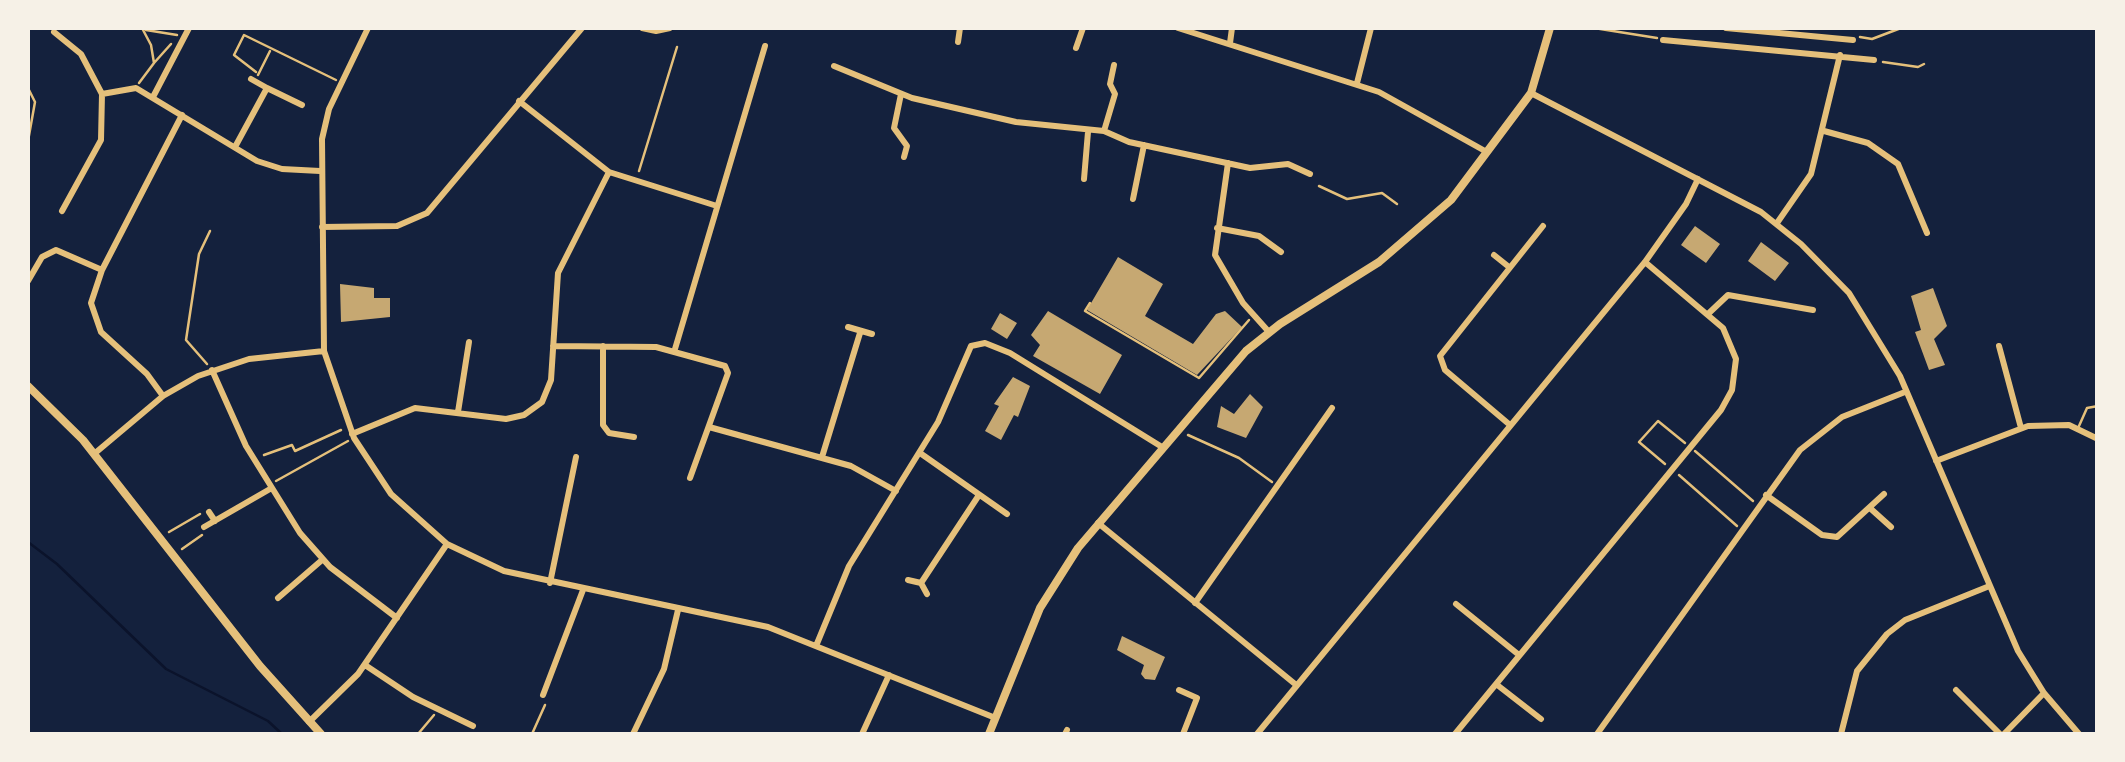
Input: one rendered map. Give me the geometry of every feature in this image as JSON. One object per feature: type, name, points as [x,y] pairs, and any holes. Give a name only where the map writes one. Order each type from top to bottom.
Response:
[{"type":"street","points":[[368,28],[324,127],[320,171],[324,351],[351,433],[391,494],[447,544],[504,570],[768,628],[993,717]]},
{"type":"street","points":[[322,228],[397,226],[420,218],[582,28]]},
{"type":"street","points":[[642,28],[670,28]]},
{"type":"street","points":[[958,42],[960,28]]},
{"type":"street","points":[[1076,48],[1083,28]]},
{"type":"street","points":[[1178,28],[1357,83],[1414,108],[1485,150]]},
{"type":"street","points":[[1230,43],[1232,28]]},
{"type":"street","points":[[1357,83],[1371,28]]},
{"type":"street","points":[[988,734],[1048,592],[1098,523],[1221,377],[1269,332],[1379,262],[1465,184],[1485,150],[1531,93],[1550,28]]},
{"type":"street","points":[[1726,28],[1809,32],[1853,40]]},
{"type":"street","points":[[54,32],[81,54],[102,94],[104,124],[98,149],[62,212]]},
{"type":"street","points":[[152,96],[184,32]]},
{"type":"street","points":[[1663,40],[1874,60]]},
{"type":"street","points":[[675,350],[765,46]]},
{"type":"street","points":[[1777,223],[1811,174],[1840,56]]},
{"type":"street","points":[[1104,130],[1115,94],[1110,84],[1114,64]]},
{"type":"street","points":[[834,66],[901,94],[1016,122],[1088,132],[1104,130],[1144,144],[1250,168],[1288,164],[1310,174]]},
{"type":"street","points":[[255,78],[302,106]]},
{"type":"street","points":[[102,94],[136,88],[270,166],[320,171]]},
{"type":"street","points":[[236,148],[268,88]]},
{"type":"street","points":[[1531,93],[1777,223],[1848,292],[1886,348],[1987,588],[2044,693],[2079,734]]},
{"type":"street","points":[[901,94],[894,128],[907,146],[904,157]]},
{"type":"street","points":[[519,101],[610,172],[717,206]]},
{"type":"street","points":[[163,396],[96,326],[91,296],[182,115]]},
{"type":"street","points":[[1824,131],[1868,142],[1898,164],[1927,233]]},
{"type":"street","points":[[1084,179],[1088,132]]},
{"type":"street","points":[[1133,198],[1144,144]]},
{"type":"street","points":[[1228,163],[1215,255],[1269,332]]},
{"type":"street","points":[[351,433],[405,410],[506,419],[530,412],[550,389],[558,272],[610,172]]},
{"type":"street","points":[[1257,734],[1645,262],[1698,179]]},
{"type":"street","points":[[1510,424],[1444,370],[1440,356],[1543,226]]},
{"type":"street","points":[[1217,228],[1259,236],[1281,252]]},
{"type":"street","points":[[36,287],[28,282],[45,253],[56,250],[102,270]]},
{"type":"street","points":[[1494,255],[1509,267]]},
{"type":"street","points":[[1455,734],[1721,410],[1736,374],[1730,341],[1709,314],[1645,262]]},
{"type":"street","points":[[1709,314],[1728,295],[1813,310]]},
{"type":"street","points":[[848,327],[872,334]]},
{"type":"street","points":[[822,458],[860,333]]},
{"type":"street","points":[[458,412],[469,342]]},
{"type":"street","points":[[816,646],[848,566],[938,422],[966,352],[980,343],[1010,352],[1162,447]]},
{"type":"street","points":[[553,346],[675,350],[725,366],[728,373],[690,478]]},
{"type":"street","points":[[603,346],[603,426],[609,433],[634,438]]},
{"type":"street","points":[[1999,346],[2021,428]]},
{"type":"street","points":[[94,454],[163,396],[212,370],[249,359],[324,351]]},
{"type":"street","points":[[212,370],[269,487],[322,560],[397,618]]},
{"type":"street","points":[[28,386],[94,454],[260,666],[321,734]]},
{"type":"street","points":[[1597,734],[1800,450],[1827,426],[1905,392]]},
{"type":"street","points":[[1196,603],[1332,408]]},
{"type":"street","points":[[1312,412],[1323,419]]},
{"type":"street","points":[[1936,461],[2021,428],[2059,424],[2078,428],[2098,439]]},
{"type":"street","points":[[709,427],[865,471],[896,490]]},
{"type":"street","points":[[920,453],[1007,514]]},
{"type":"street","points":[[550,582],[576,457]]},
{"type":"street","points":[[204,527],[269,487]]},
{"type":"street","points":[[1766,495],[1832,537],[1845,534],[1884,494]]},
{"type":"street","points":[[921,583],[980,495]]},
{"type":"street","points":[[1871,509],[1891,526]]},
{"type":"street","points":[[210,512],[215,521]]},
{"type":"street","points":[[1098,523],[1295,684]]},
{"type":"street","points":[[309,722],[365,664],[447,544]]},
{"type":"street","points":[[278,598],[322,560]]},
{"type":"street","points":[[908,580],[921,583],[927,594]]},
{"type":"street","points":[[1841,734],[1857,671],[1886,634],[1905,620],[1987,588]]},
{"type":"street","points":[[543,695],[582,590]]},
{"type":"street","points":[[1456,604],[1520,655]]},
{"type":"street","points":[[634,734],[664,669],[678,610]]},
{"type":"street","points":[[365,664],[439,710],[473,726]]},
{"type":"street","points":[[862,734],[889,675]]},
{"type":"street","points":[[1496,684],[1535,708],[1541,719]]},
{"type":"street","points":[[1179,690],[1197,698],[1183,734]]},
{"type":"street","points":[[1956,690],[2002,734],[2044,693]]},
{"type":"lane","points":[[1319,186],[1347,199],[1382,193],[1397,204]]},
{"type":"lane","points":[[2078,428],[2087,408],[2098,406]]},
{"type":"path","points":[[154,64],[143,28],[184,32]]},
{"type":"path","points":[[1594,28],[1663,40]]},
{"type":"path","points":[[1853,40],[1856,36],[1874,38],[1901,28]]},
{"type":"path","points":[[136,88],[184,32]]},
{"type":"path","points":[[271,48],[255,78],[234,55],[244,34],[342,83]]},
{"type":"path","points":[[636,182],[677,47]]},
{"type":"path","points":[[1874,60],[1916,68],[1924,64]]},
{"type":"path","points":[[28,88],[35,95],[35,106],[28,142]]},
{"type":"path","points":[[210,231],[199,254],[186,340],[212,370]]},
{"type":"path","points":[[1090,303],[1086,311],[1199,378],[1254,314]]},
{"type":"path","points":[[253,459],[292,445],[294,451],[351,433]]},
{"type":"path","points":[[269,487],[351,433]]},
{"type":"path","points":[[1187,434],[1238,458],[1278,486]]},
{"type":"path","points":[[1690,448],[1758,505]]},
{"type":"path","points":[[169,532],[210,512]]},
{"type":"path","points":[[182,549],[207,532],[204,527]]},
{"type":"path","points":[[532,734],[547,700],[543,695]]},
{"type":"path","points":[[418,734],[439,710]]},
{"type":"building","points":[[1695,226],[1720,244],[1706,263],[1681,245]]},
{"type":"building","points":[[1761,242],[1789,263],[1775,281],[1748,261]]},
{"type":"building","points":[[1118,257],[1163,284],[1145,316],[1193,344],[1216,314],[1225,311],[1242,327],[1197,375],[1087,310]]},
{"type":"building","points":[[340,284],[374,288],[374,298],[390,298],[390,317],[341,322]]},
{"type":"building","points":[[1933,288],[1947,326],[1934,339],[1945,365],[1929,370],[1915,332],[1921,330],[1911,296]]},
{"type":"building","points":[[1048,311],[1122,355],[1100,394],[1033,356],[1040,345],[1031,335]]},
{"type":"building","points":[[1000,313],[1017,323],[1007,339],[991,329]]},
{"type":"building","points":[[1013,377],[1030,386],[1018,417],[1014,415],[1001,440],[985,431],[999,406],[994,404]]},
{"type":"building","points":[[1250,394],[1263,407],[1246,438],[1217,427],[1221,406],[1234,414]]},
{"type":"building","points":[[1122,636],[1165,657],[1155,680],[1145,679],[1141,674],[1144,665],[1117,650]]},
{"type":"waterway","points":[[28,542],[57,564],[166,669],[268,721],[282,734]]}]
